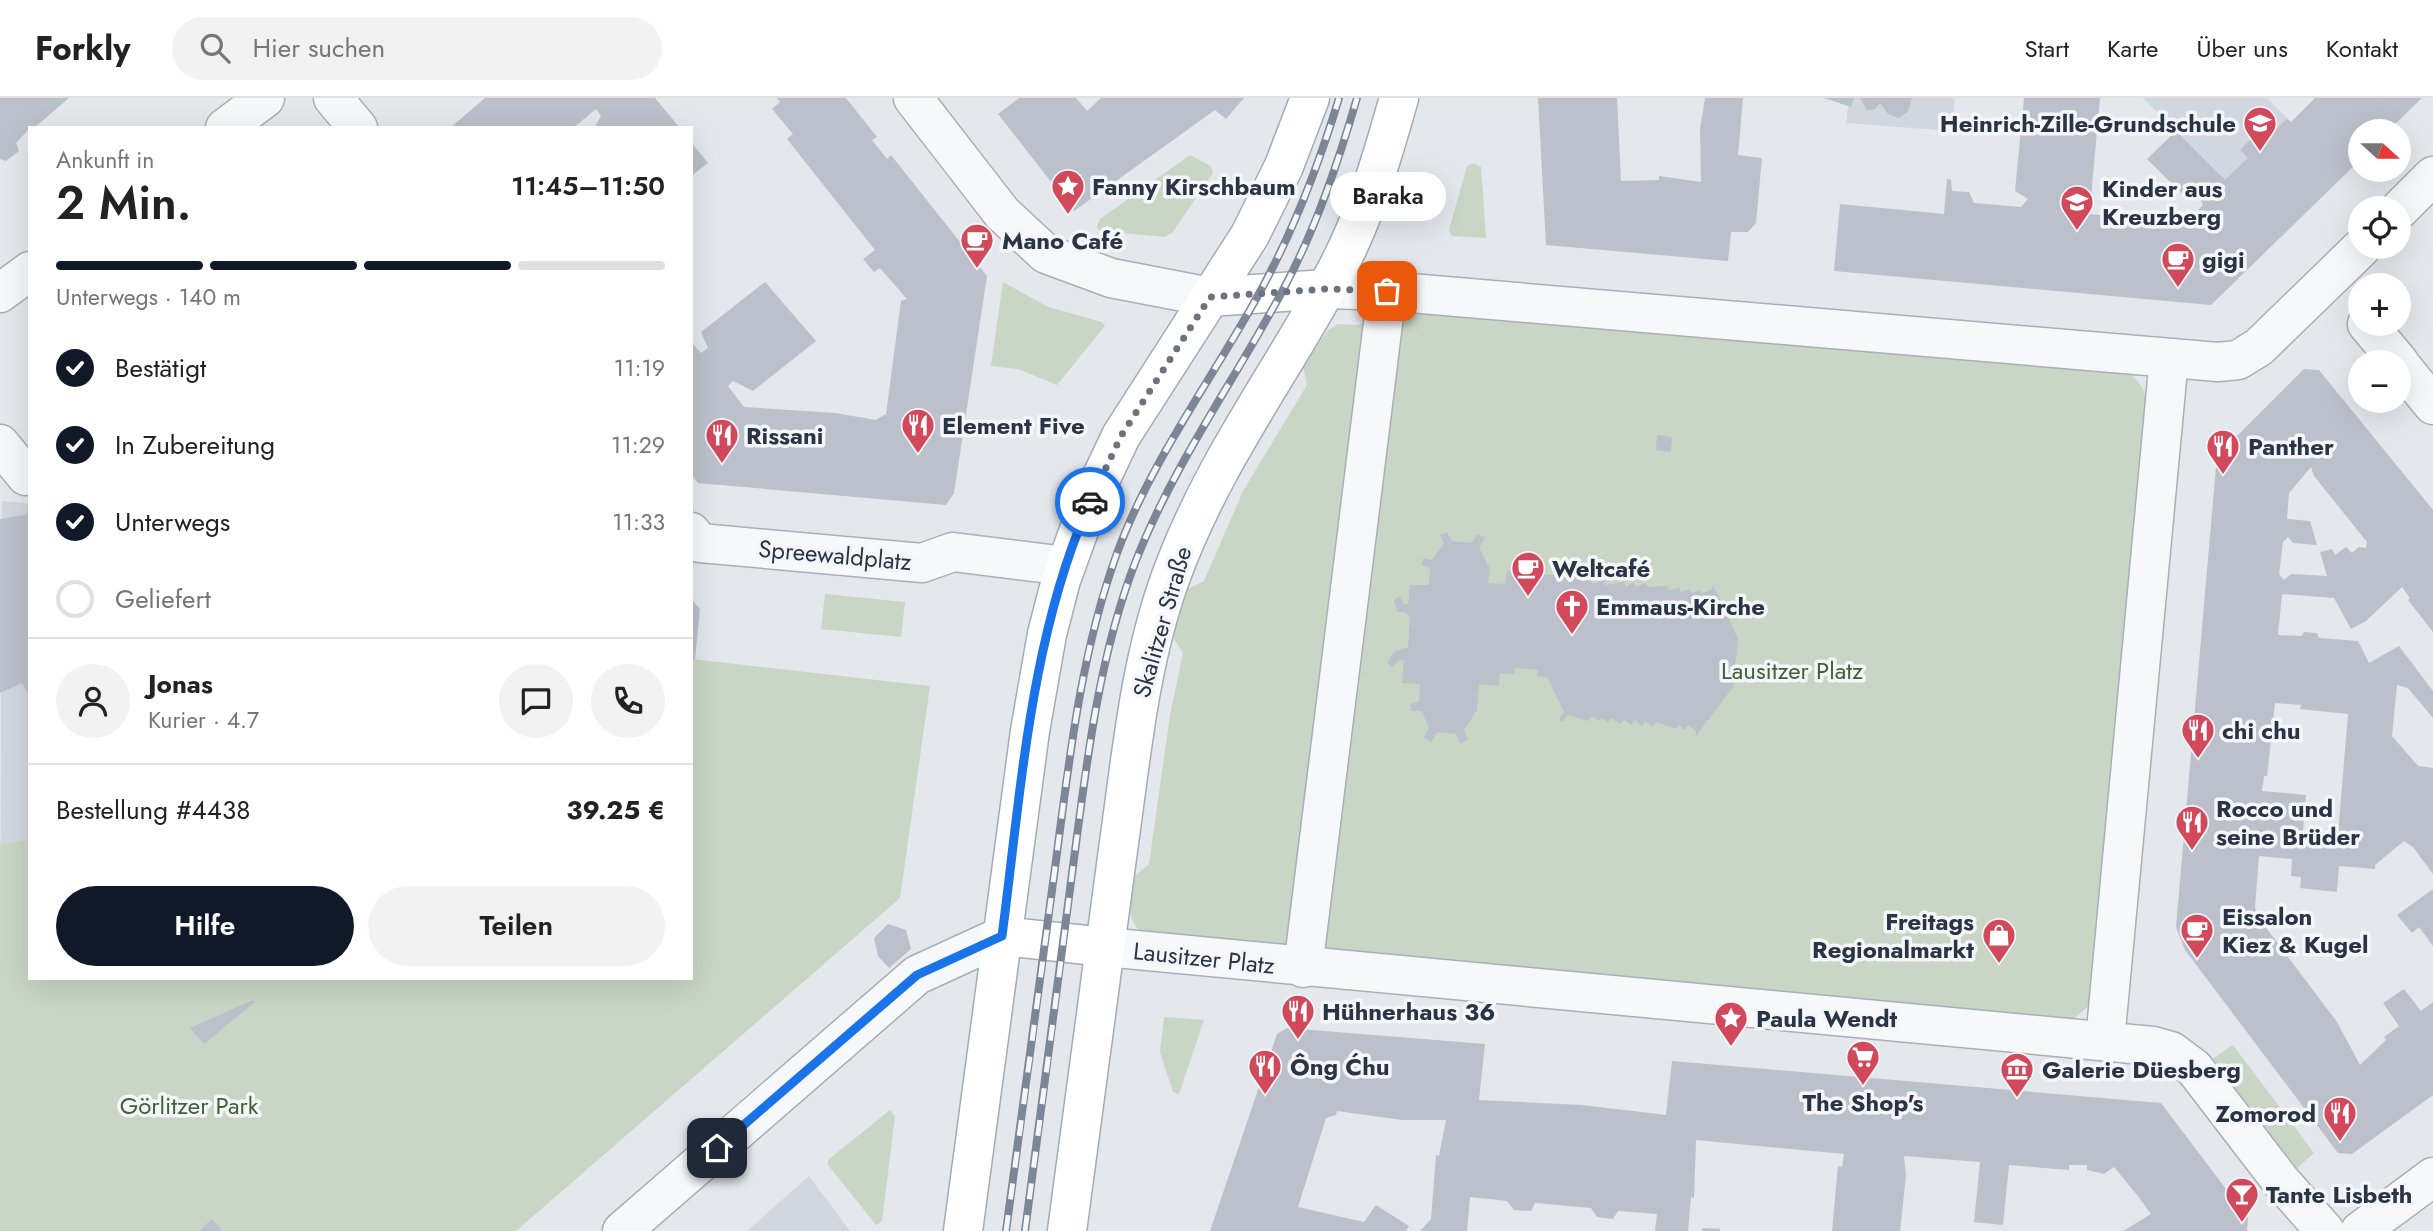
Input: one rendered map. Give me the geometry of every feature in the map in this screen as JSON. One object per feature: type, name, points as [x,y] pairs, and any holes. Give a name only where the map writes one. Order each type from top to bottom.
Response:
[{"type":"main road","points":[[963,1231],[1039,673],[1066,566],[1087,508],[1121,436],[1268,202],[1310,98]]},
{"type":"main road","name":"Skalitzer Straße","points":[[1067,1231],[1136,718],[1169,581],[1210,483],[1326,289],[1365,207],[1399,98]]},
{"type":"main road","points":[[1210,297],[1326,289]]},
{"type":"main road","points":[[1002,936],[1105,947]]},
{"type":"street","points":[[228,126],[265,98]]},
{"type":"street","points":[[333,98],[356,126]]},
{"type":"street","points":[[913,98],[1002,213],[1046,254],[1111,278],[1210,297]]},
{"type":"street","points":[[2411,197],[2433,176]]},
{"type":"street","points":[[1326,289],[1387,291],[2218,362],[2238,360],[2259,347],[2350,259]]},
{"type":"street","points":[[0,293],[28,272]]},
{"type":"street","points":[[2330,278],[2348,300]]},
{"type":"street","name":"Lausitzer Platz","points":[[1303,968],[1387,291]]},
{"type":"street","points":[[2377,336],[2388,350]]},
{"type":"street","points":[[2105,1041],[2169,358]]},
{"type":"street","points":[[2411,378],[2433,405]]},
{"type":"street","points":[[0,444],[26,476]]},
{"type":"street","name":"Spreewaldplatz","points":[[695,538],[922,563],[953,552],[1066,566]]},
{"type":"street","points":[[643,1224],[917,975],[1002,936]]},
{"type":"street","name":"Lausitzer Platz","points":[[1105,947],[1303,968],[2153,1046],[2171,1051],[2184,1059],[2280,1180],[2325,1231]]},
{"type":"street","points":[[2360,1231],[2433,1177]]},
{"type":"shaded area","name":"Heinrich-Zille-Grundschule","points":[[1849,98],[1955,98],[1952,131],[1846,123]]},
{"type":"shaded area","name":"Heinrich-Zille-Grundschule","points":[[2143,98],[2267,98],[2344,175],[2281,237]]},
{"type":"shaded area","points":[[2,501],[28,504],[28,941],[0,946]]},
{"type":"shaded area","points":[[809,1176],[850,1231],[747,1231]]},
{"type":"green space","points":[[1190,155],[1211,166],[1213,173],[1172,233],[1165,237],[1100,231],[1097,227],[1100,219]]},
{"type":"green space","points":[[1474,163],[1481,167],[1486,238],[1452,236],[1449,230],[1467,166]]},
{"type":"green space","points":[[1003,282],[1048,307],[1102,322],[1105,326],[1057,385],[1018,369],[991,366]]},
{"type":"green space","name":"Lausitzer Platz","points":[[1405,310],[2119,368],[2132,376],[2140,385],[2148,406],[2140,458],[2092,1003],[2071,1021],[1144,935],[1138,929],[1131,916],[1131,894],[1134,877],[1149,864],[1170,715],[1183,653],[1172,636],[1186,590],[1204,581],[1243,491],[1307,385],[1303,366],[1328,330],[1338,324],[1357,325]]},
{"type":"green space","points":[[825,594],[905,602],[901,637],[821,629]]},
{"type":"green space","name":"Görlitzer Park","points":[[693,659],[930,686],[900,898],[516,1231],[0,1231],[0,844],[28,840],[28,980],[693,980]]},
{"type":"green space","points":[[1164,1017],[1204,1020],[1179,1094],[1173,1092],[1160,1052]]},
{"type":"green space","points":[[2233,1045],[2314,1153],[2296,1169],[2211,1060]]},
{"type":"green space","points":[[890,1110],[895,1116],[882,1221],[876,1225],[828,1165],[828,1160]]},
{"type":"building","points":[[0,98],[69,98],[36,126],[28,126],[28,130],[16,143],[19,151],[6,161],[0,159]]},
{"type":"building","points":[[485,98],[655,98],[678,126],[595,126],[601,116],[596,109],[575,126],[452,126]]},
{"type":"building","points":[[777,98],[846,98],[877,137],[872,140],[887,159],[891,155],[987,276],[954,493],[946,505],[698,483],[693,477],[693,344],[701,353],[708,348],[701,332],[765,282],[816,341],[753,391],[733,381],[728,386],[744,407],[835,413],[876,420],[886,414],[901,301],[907,299],[880,268],[874,272],[863,259],[875,250],[787,139],[793,134],[772,109],[780,102]]},
{"type":"building","points":[[1019,98],[1076,98],[1087,111],[1101,98],[1244,98],[1226,119],[1215,110],[1074,211],[998,114]]},
{"type":"building","points":[[1538,98],[1617,98],[1621,181],[1659,180],[1659,176],[1701,182],[1700,129],[1705,98],[1743,98],[1738,155],[1762,158],[1756,223],[1748,232],[1731,232],[1728,261],[1546,245]]},
{"type":"building","points":[[1824,98],[1854,98],[1851,107]]},
{"type":"building","points":[[1860,98],[1912,98],[1908,112],[1898,118],[1888,114],[1880,103],[1875,109],[1867,110]]},
{"type":"building","points":[[2024,98],[2100,98],[2091,197],[2078,202],[2077,213],[2173,222],[2185,216],[2190,218],[2203,205],[2200,198],[2187,199],[2147,159],[2176,131],[2225,180],[2248,158],[2240,150],[2264,126],[2271,134],[2287,119],[2291,122],[2315,98],[2422,98],[2400,119],[2348,119],[2348,172],[2211,305],[1834,271],[1840,204],[1944,214],[1947,179],[1951,180],[1952,191],[1969,192],[1974,203],[2021,207],[2028,199],[2015,191]]},
{"type":"building","points":[[693,144],[708,163],[693,174]]},
{"type":"building","points":[[2304,369],[2319,370],[2348,406],[2348,413],[2354,413],[2433,510],[2433,632],[2408,600],[2410,598],[2402,587],[2366,621],[2351,629],[2334,598],[2282,594],[2278,635],[2302,636],[2304,632],[2317,633],[2319,638],[2358,641],[2369,663],[2399,646],[2433,691],[2433,718],[2408,688],[2397,685],[2392,736],[2418,766],[2433,768],[2433,874],[2413,847],[2404,841],[2375,865],[2375,869],[2339,866],[2337,892],[2300,888],[2301,877],[2291,876],[2292,859],[2259,856],[2255,907],[2258,917],[2337,1022],[2360,1065],[2386,1040],[2384,1037],[2399,1026],[2383,1003],[2404,989],[2421,1011],[2433,1002],[2433,1095],[2352,1154],[2338,1153],[2185,950],[2176,927],[2216,467],[2223,450]],"holes":[[[2311,467],[2314,476],[2367,542],[2366,548],[2359,547],[2352,553],[2346,547],[2335,555],[2332,549],[2320,552],[2327,576],[2291,574],[2284,580],[2279,574],[2283,542],[2288,537],[2293,543],[2317,545],[2310,521],[2287,519],[2289,493]],[[2275,703],[2301,705],[2300,709],[2348,714],[2338,834],[2303,831],[2306,795],[2262,791],[2264,776],[2267,776]]]},
{"type":"building","points":[[1657,435],[1672,437],[1671,452],[1656,450]]},
{"type":"building","points":[[28,514],[28,694],[22,683],[0,693],[0,519]]},
{"type":"building","name":"Emmaus-Kirche","points":[[1447,532],[1452,541],[1471,543],[1478,534],[1485,538],[1479,547],[1490,569],[1488,583],[1505,584],[1507,571],[1575,577],[1574,573],[1579,572],[1582,582],[1591,579],[1593,584],[1603,580],[1605,585],[1624,582],[1626,587],[1633,582],[1636,587],[1645,583],[1648,587],[1667,586],[1670,591],[1679,587],[1681,592],[1689,589],[1693,593],[1700,590],[1702,594],[1712,589],[1713,584],[1738,639],[1733,687],[1696,736],[1696,731],[1688,725],[1685,730],[1679,725],[1676,729],[1656,722],[1653,727],[1645,721],[1642,726],[1635,720],[1631,725],[1624,720],[1620,724],[1612,718],[1608,722],[1602,718],[1599,721],[1592,716],[1588,721],[1568,715],[1563,722],[1559,719],[1564,712],[1547,677],[1537,676],[1538,670],[1515,668],[1515,674],[1500,673],[1499,686],[1479,684],[1477,710],[1464,730],[1468,739],[1460,744],[1456,734],[1437,732],[1431,742],[1424,737],[1429,728],[1422,711],[1411,711],[1410,704],[1419,702],[1420,684],[1402,683],[1404,661],[1399,660],[1392,668],[1387,663],[1394,652],[1408,647],[1410,617],[1405,612],[1397,612],[1394,600],[1400,596],[1404,604],[1408,604],[1410,585],[1429,585],[1430,568],[1421,565],[1424,558],[1432,560],[1444,543],[1440,535]]},
{"type":"building","points":[[693,601],[700,609],[693,660]]},
{"type":"building","points":[[2433,889],[2433,946],[2419,927],[2412,933],[2397,915]]},
{"type":"building","points":[[888,924],[906,930],[911,949],[889,968],[878,956],[874,938]]},
{"type":"building","points":[[253,1000],[255,1002],[204,1044],[190,1028]]},
{"type":"building","points":[[1287,1028],[1485,1044],[1479,1100],[1582,1105],[1666,1115],[1672,1061],[2161,1103],[2248,1218],[2247,1231],[2123,1231],[2151,1214],[2114,1167],[2104,1174],[2087,1170],[2087,1165],[2069,1165],[2069,1170],[2009,1165],[2003,1225],[1974,1222],[1980,1162],[1904,1156],[1906,1176],[1900,1231],[1832,1231],[1838,1166],[1842,1167],[1844,1154],[1696,1140],[1694,1198],[1691,1197],[1688,1231],[1655,1231],[1657,1214],[1618,1211],[1613,1219],[1597,1217],[1591,1208],[1535,1203],[1531,1211],[1514,1210],[1507,1201],[1470,1197],[1467,1231],[1420,1231],[1431,1219],[1436,1155],[1439,1156],[1446,1120],[1402,1120],[1337,1111],[1336,1115],[1326,1118],[1298,1207],[1364,1222],[1376,1205],[1409,1226],[1406,1231],[1210,1231],[1277,1034]]},
{"type":"building","points":[[212,1219],[222,1231],[199,1231]]},
{"type":"building","points":[[1703,1228],[1720,1229],[1720,1231],[1702,1231]]},
{"type":"railway","points":[[1006,1231],[1071,749],[1093,632],[1104,594],[1116,556],[1144,491],[1278,258],[1312,179],[1339,98]]},
{"type":"railway","points":[[1025,1231],[1094,716],[1122,600],[1135,563],[1167,492],[1296,265],[1325,195],[1357,98]]},
{"type":"way so far","points":[[1090,502],[1121,436],[1154,379],[1210,297],[1326,289],[1387,291]]},
{"type":"place","name":"Heinrich-Zille-Grundschule","points":[[2260,153]]},
{"type":"place","name":"Fanny Kirschbaum","points":[[1068,216]]},
{"type":"place","name":"Kinder aus Kreuzberg","points":[[2077,232]]},
{"type":"place","name":"Mano Café","points":[[977,270]]},
{"type":"place","name":"gigi","points":[[2178,289]]},
{"type":"place","name":"Baraka","points":[[1387,291]]},
{"type":"place","name":"Element Five","points":[[918,455]]},
{"type":"place","name":"Rissani","points":[[722,465]]},
{"type":"place","name":"Panther","points":[[2223,476]]},
{"type":"place","name":"Weltcafé","points":[[1528,598]]},
{"type":"place","name":"Emmaus-Kirche","points":[[1572,636]]},
{"type":"place","name":"chi chu","points":[[2198,760]]},
{"type":"place","name":"Rocco und seine Brüder","points":[[2192,852]]},
{"type":"place","name":"Eissalon Kiez & Kugel","points":[[2197,960]]},
{"type":"place","name":"Freitags Regionalmarkt","points":[[1999,965]]},
{"type":"place","name":"Hühnerhaus 36","points":[[1298,1041]]},
{"type":"place","name":"Paula Wendt","points":[[1731,1048]]},
{"type":"place","name":"The Shop's","points":[[1863,1087]]},
{"type":"place","name":"Ông Ćhu","points":[[1265,1096]]},
{"type":"place","name":"Galerie Düesberg","points":[[2017,1099]]},
{"type":"place","name":"Zomorod","points":[[2340,1143]]},
{"type":"place","name":"Tante Lisbeth","points":[[2242,1224]]},
{"type":"route","points":[[717,1148],[917,975],[1002,936],[1046,634],[1075,537],[1090,502]]}]
